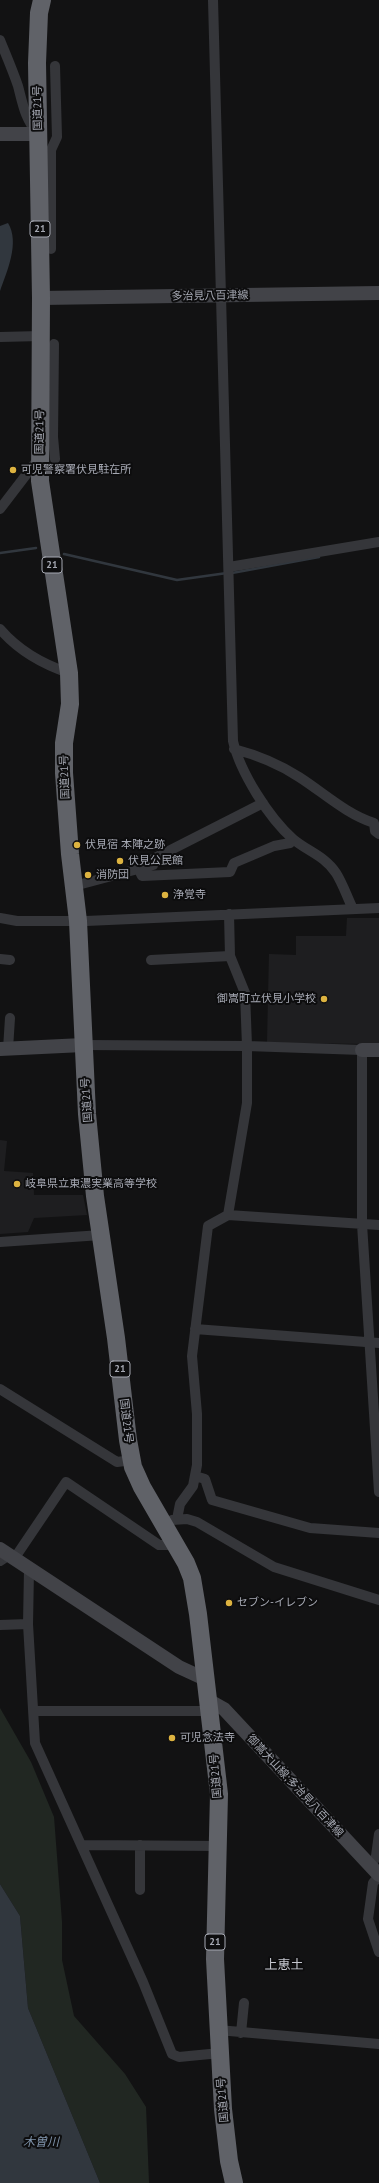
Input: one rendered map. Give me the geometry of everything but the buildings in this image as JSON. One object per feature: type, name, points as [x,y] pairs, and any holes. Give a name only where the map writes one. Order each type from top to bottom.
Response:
[{"type":"highway","name":"国道21号","points":[[42,0],[39,13],[37,63],[41,298],[47,340],[47,458],[42,505],[69,673],[70,704],[64,743],[64,773],[78,921],[87,1114],[95,1196],[132,1460],[142,1487],[170,1520],[177,1545],[192,1578],[198,1614],[219,1794],[219,1846],[214,1951],[225,2124],[234,2183]]},
{"type":"main road","points":[[0,134],[38,134]]},
{"type":"main road","name":"多治見八百津線","points":[[41,298],[379,293]]},
{"type":"main road","points":[[4,1049],[83,1045]]},
{"type":"main road","points":[[362,1050],[379,1050]]},
{"type":"main road","points":[[6,1556],[179,1667],[205,1679]]},
{"type":"main road","name":"御嵩犬山線;多治見八百津線","points":[[209,1706],[224,1709],[376,1873]]},
{"type":"street","points":[[213,0],[234,749],[237,760],[264,803],[283,829],[294,840],[317,855],[336,873],[353,909]]},
{"type":"street","points":[[0,40],[17,85],[24,113],[29,124],[38,134]]},
{"type":"street","points":[[52,249],[51,150],[57,137],[55,66]]},
{"type":"street","points":[[0,337],[47,340]]},
{"type":"street","points":[[0,509],[47,458]]},
{"type":"street","points":[[229,567],[379,542]]},
{"type":"street","points":[[0,629],[19,647],[36,659],[69,673]]},
{"type":"street","points":[[234,749],[259,756],[298,776],[358,818],[374,823],[375,831],[379,834]]},
{"type":"street","points":[[74,886],[139,870],[153,865],[153,859],[264,803]]},
{"type":"street","points":[[139,870],[142,876],[230,872],[234,863],[274,846],[290,843],[294,840]]},
{"type":"street","points":[[0,918],[17,921],[78,921],[379,908]]},
{"type":"street","points":[[228,1215],[247,1103],[248,1046],[245,993],[230,956],[229,914]]},
{"type":"street","points":[[152,960],[230,956]]},
{"type":"street","points":[[4,1049],[10,1018]]},
{"type":"street","points":[[83,1045],[248,1046],[362,1050],[362,1224],[374,1343],[379,1492]]},
{"type":"street","points":[[379,1225],[228,1215],[208,1226],[192,1356],[197,1414],[197,1465],[193,1486],[170,1520],[197,1522],[274,1567],[379,1600]]},
{"type":"street","points":[[0,1242],[101,1235]]},
{"type":"street","points":[[195,1329],[374,1343]]},
{"type":"street","points":[[0,1389],[117,1462],[132,1460]]},
{"type":"street","points":[[195,1476],[205,1479],[212,1500],[246,1511],[269,1515],[310,1528],[379,1533]]},
{"type":"street","points":[[6,1556],[66,1482],[160,1545],[177,1545]]},
{"type":"street","points":[[28,1570],[28,1624],[35,1743],[143,1982],[172,2054],[179,2057],[220,2053]]},
{"type":"street","points":[[0,1625],[28,1624]]},
{"type":"street","points":[[34,1711],[209,1706]]},
{"type":"street","points":[[379,1834],[376,1856],[376,1873],[373,1883],[368,1919],[379,1952]]},
{"type":"street","points":[[82,1845],[219,1846]]},
{"type":"street","points":[[140,1845],[140,1890]]},
{"type":"street","points":[[241,2033],[244,2003]]},
{"type":"street","points":[[218,2030],[379,2044]]},
{"type":"shaded area","name":"御嵩町立伏見小学校","points":[[347,918],[379,918],[379,1044],[267,1043],[269,954],[296,955],[296,936],[346,936]]},
{"type":"shaded area","name":"岐阜県立東濃実業高等学校","points":[[0,1140],[7,1141],[4,1171],[33,1173],[34,1195],[83,1195],[87,1215],[34,1218],[28,1232],[0,1234]]},
{"type":"shaded area","points":[[0,1708],[31,1762],[54,1817],[62,1922],[62,1960],[74,2016],[125,2074],[146,2107],[149,2183],[100,2183],[28,2008],[20,1916],[0,1884]]},
{"type":"water","points":[[8,223],[13,239],[13,248],[9,266],[0,291],[0,226]]},
{"type":"water","name":"木曽川","points":[[0,1884],[20,1916],[28,2008],[100,2183],[0,2183]]},
{"type":"waterway","points":[[0,553],[36,548]]},
{"type":"waterway","points":[[64,554],[177,580],[227,573]]},
{"type":"waterway","points":[[232,573],[319,557]]},
{"type":"place","name":"可児警察署伏見駐在所","points":[[13,470]]},
{"type":"place","name":"伏見宿 本陣之跡","points":[[77,845]]},
{"type":"place","name":"伏見公民館","points":[[120,861]]},
{"type":"place","name":"消防団","points":[[88,875]]},
{"type":"place","name":"浄覚寺","points":[[165,895]]},
{"type":"place","name":"御嵩町立伏見小学校","points":[[324,999]]},
{"type":"place","name":"岐阜県立東濃実業高等学校","points":[[17,1184]]},
{"type":"place","name":"セブン-イレブン","points":[[229,1603]]},
{"type":"place","name":"可児念法寺","points":[[172,1738]]},
{"type":"district","name":"上恵土","points":[[284,1965]]}]
